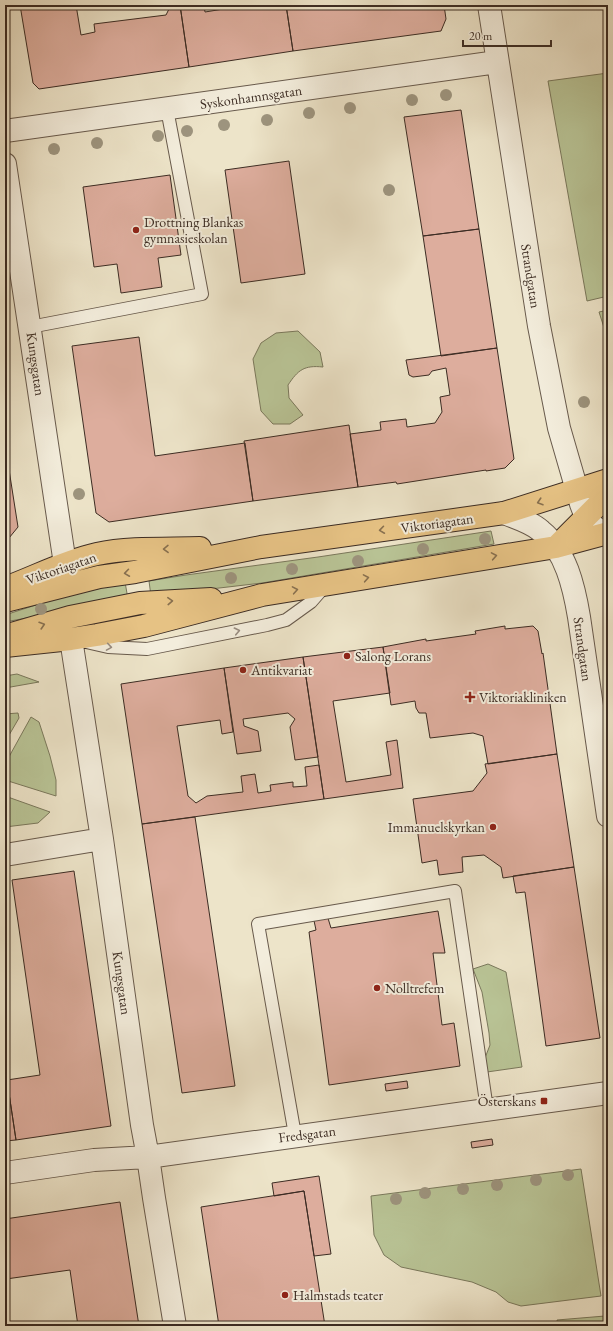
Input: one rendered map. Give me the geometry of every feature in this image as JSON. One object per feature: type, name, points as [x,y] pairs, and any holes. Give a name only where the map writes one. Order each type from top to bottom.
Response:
[{"type":"highway","name":"Viktoriagatan","points":[[5,601],[99,577],[135,572],[262,547],[504,513],[608,480]]},
{"type":"highway","points":[[556,547],[608,495]]},
{"type":"highway","points":[[5,646],[71,639],[144,626],[262,595],[556,547],[606,534]]},
{"type":"highway","name":"Viktoriagatan","points":[[5,588],[65,564],[97,554],[132,550],[262,547]]},
{"type":"highway","points":[[5,636],[70,617],[140,603],[262,595]]},
{"type":"street","name":"Strandgatan","points":[[488,5],[539,326],[559,428],[576,490],[586,517],[594,526],[606,534]]},
{"type":"street","name":"Syskonhamnsgatan","points":[[5,132],[497,62]]},
{"type":"street","name":"Kungsgatan","points":[[5,164],[65,564]]},
{"type":"street","name":"Strandgatan","points":[[504,513],[540,530],[556,547],[568,573],[575,597],[608,816]]},
{"type":"street","name":"Kungsgatan","points":[[71,639],[102,839],[142,1125],[175,1326]]},
{"type":"street","points":[[5,855],[102,839]]},
{"type":"street","name":"Fredsgatan","points":[[5,1173],[94,1160],[148,1157],[294,1135],[388,1124],[608,1093]]},
{"type":"lane","points":[[30,327],[202,294],[167,109]]},
{"type":"lane","points":[[71,639],[108,647],[147,649],[267,625],[286,620],[311,602],[327,584]]},
{"type":"lane","points":[[294,1135],[258,924],[455,891],[488,1109]]},
{"type":"green space","points":[[608,73],[608,296],[587,301],[548,81]]},
{"type":"green space","points":[[608,310],[608,340],[599,312]]},
{"type":"green space","points":[[298,331],[320,352],[323,367],[306,368],[298,372],[288,385],[289,398],[303,415],[290,424],[273,424],[261,411],[253,359],[261,343],[276,333]]},
{"type":"green space","points":[[491,531],[494,544],[262,583],[151,596],[149,581]]},
{"type":"green space","points":[[125,582],[128,599],[5,622],[5,615],[48,601]]},
{"type":"green space","points":[[17,674],[39,682],[5,688],[5,676]]},
{"type":"green space","points":[[18,713],[19,718],[5,742],[5,714]]},
{"type":"green space","points":[[31,717],[39,722],[50,756],[56,780],[56,796],[5,780],[5,764]]},
{"type":"green space","points":[[5,796],[50,812],[38,823],[5,827]]},
{"type":"green space","points":[[488,964],[506,972],[522,1067],[487,1072],[485,1058],[490,1045],[489,1033],[482,992],[473,969]]},
{"type":"green space","points":[[581,1169],[601,1296],[521,1306],[508,1302],[496,1292],[472,1282],[401,1267],[384,1255],[374,1235],[371,1196]]},
{"type":"green space","points":[[605,1316],[606,1326],[558,1326],[557,1320]]},
{"type":"building","points":[[20,5],[76,5],[81,35],[95,32],[94,24],[166,15],[169,9],[161,5],[180,5],[189,67],[39,89],[33,83]]},
{"type":"building","points":[[180,5],[204,5],[205,12],[248,5],[286,5],[293,51],[189,67]]},
{"type":"building","points":[[286,5],[444,5],[446,19],[441,31],[293,51]]},
{"type":"building","points":[[461,110],[479,229],[423,236],[404,117]]},
{"type":"building","points":[[289,161],[305,274],[241,283],[225,170]]},
{"type":"building","points":[[170,175],[181,255],[158,258],[162,287],[121,293],[117,264],[94,267],[83,187]]},
{"type":"building","points":[[479,229],[497,348],[441,356],[423,236]]},
{"type":"building","points":[[139,337],[155,456],[245,443],[253,501],[109,522],[96,513],[72,346]]},
{"type":"building","points":[[497,348],[514,459],[505,468],[397,484],[396,482],[358,487],[350,434],[381,430],[380,422],[406,419],[407,427],[435,423],[442,412],[440,397],[450,395],[446,368],[432,371],[429,375],[413,377],[409,375],[406,360]]},
{"type":"building","points":[[349,425],[358,487],[253,501],[244,441]]},
{"type":"building","points":[[5,444],[18,527],[9,538],[5,539]]},
{"type":"building","name":"Viktoriakliniken","points":[[505,626],[505,629],[533,626],[538,631],[542,654],[543,653],[557,754],[488,764],[483,736],[473,733],[430,738],[426,713],[419,713],[416,708],[415,701],[391,705],[383,647],[426,639],[426,641],[476,634],[475,631]]},
{"type":"building","points":[[383,647],[390,693],[333,701],[346,782],[391,775],[386,742],[397,740],[403,788],[324,799],[303,657]]},
{"type":"building","points":[[303,657],[318,757],[295,760],[290,727],[295,719],[288,713],[243,719],[244,726],[258,731],[261,751],[237,754],[224,668]]},
{"type":"building","points":[[224,668],[233,732],[222,734],[220,720],[177,726],[188,796],[196,803],[207,796],[243,792],[241,776],[255,774],[258,793],[271,791],[270,785],[293,782],[293,787],[307,786],[305,767],[319,765],[324,799],[142,824],[121,684]]},
{"type":"building","name":"Immanuelskyrkan","points":[[557,754],[574,867],[503,878],[501,867],[484,855],[462,857],[463,872],[439,875],[437,860],[422,863],[413,799],[473,791],[487,773],[485,764]]},
{"type":"building","points":[[195,817],[235,1086],[182,1093],[142,824]]},
{"type":"building","points":[[574,867],[600,1038],[546,1046],[525,892],[516,893],[513,876]]},
{"type":"building","points":[[74,871],[111,1126],[16,1140],[7,1080],[40,1075],[12,880]]},
{"type":"building","name":"Nolltrefem","points":[[438,911],[445,953],[433,953],[442,1025],[454,1023],[460,1066],[329,1085],[309,932],[316,930],[313,916],[327,915],[331,928]]},
{"type":"building","points":[[7,1080],[16,1140],[5,1141],[5,1081]]},
{"type":"building","points":[[407,1081],[408,1088],[386,1091],[385,1084]]},
{"type":"building","points":[[492,1139],[493,1145],[472,1148],[471,1142]]},
{"type":"building","points":[[319,1176],[331,1254],[314,1256],[304,1191],[274,1196],[272,1183]]},
{"type":"building","points":[[304,1191],[325,1326],[219,1326],[201,1207]]},
{"type":"building","points":[[120,1202],[139,1326],[78,1326],[70,1270],[6,1279],[5,1219]]},
{"type":"place","name":"Drottning Blankas gymnasieskolan","points":[[136,230]]},
{"type":"place","name":"Salong Lorans","points":[[347,656]]},
{"type":"place","name":"Antikvariat","points":[[243,670]]},
{"type":"place","name":"Viktoriakliniken","points":[[470,697]]},
{"type":"place","name":"Immanuelskyrkan","points":[[493,827]]},
{"type":"place","name":"Nolltrefem","points":[[377,988]]},
{"type":"place","name":"Österskans","points":[[544,1101]]},
{"type":"place","name":"Halmstads teater","points":[[285,1295]]}]
